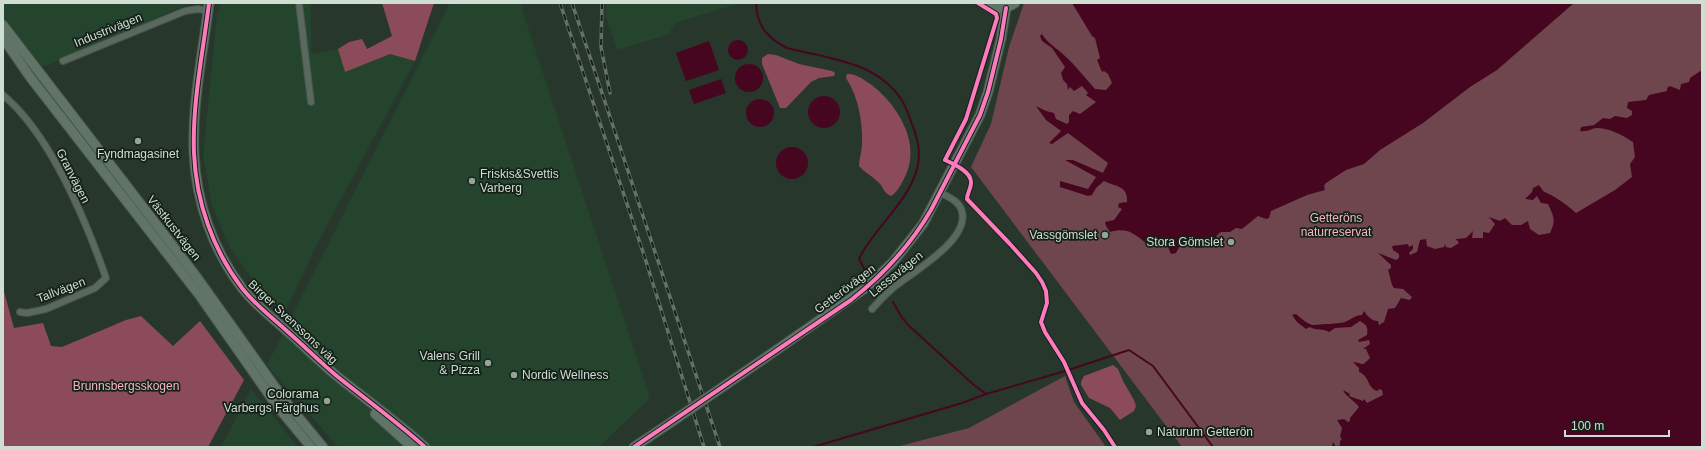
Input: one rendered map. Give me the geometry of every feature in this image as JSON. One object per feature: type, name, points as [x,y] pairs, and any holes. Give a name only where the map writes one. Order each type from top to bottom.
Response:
[{"type":"street","points":[[299,3],[311,102]]},
{"type":"street","points":[[984,3],[996,9],[1006,8],[1015,3]]},
{"type":"street","name":"Industrivägen","points":[[63,61],[185,11],[209,7]]},
{"type":"street","name":"Birger Svenssons väg","points":[[209,7],[195,110],[194,139],[197,182],[203,213],[210,231],[230,271],[243,289],[261,308],[337,376],[425,447]]},
{"type":"street","name":"Getterövägen","points":[[634,447],[851,300],[880,276],[897,258],[915,236],[931,210],[980,115],[988,92],[1001,39],[1006,8]]},
{"type":"street","name":"Västkustvägen","points":[[3,25],[205,288],[285,401],[323,447]]},
{"type":"street","name":"Västkustvägen","points":[[3,38],[30,77],[200,296],[277,406],[311,447]]},
{"type":"street","name":"Granvägen","points":[[3,95],[38,133],[60,173],[85,226],[106,278]]},
{"type":"street","name":"Lassavägen","points":[[872,309],[894,288],[938,254],[955,236],[962,223],[962,212],[958,203],[939,192]]},
{"type":"street","name":"Tallvägen","points":[[20,312],[27,313],[46,309],[95,288],[106,278]]},
{"type":"street","name":"Birger Svenssons väg","points":[[337,376],[373,412],[412,447]]},
{"type":"shaded area","points":[[3,3],[191,3],[43,67],[3,18]]},
{"type":"shaded area","points":[[221,3],[311,3],[311,54],[338,49],[345,71],[390,54],[415,61],[317,244],[285,312],[257,285],[230,248],[212,205],[203,155],[217,14]]},
{"type":"shaded area","points":[[450,3],[520,3],[650,398],[599,447],[338,447],[267,365]]},
{"type":"shaded area","points":[[607,3],[740,3],[675,23],[669,34],[617,50],[605,13]]},
{"type":"shaded area","points":[[1072,3],[1574,3],[1497,70],[1470,87],[1423,123],[1380,150],[1364,164],[1346,170],[1326,183],[1324,186],[1325,190],[1307,195],[1271,211],[1269,218],[1266,219],[1258,216],[1242,229],[1236,228],[1230,232],[1221,232],[1217,235],[1215,242],[1198,239],[1187,241],[1179,247],[1176,253],[1171,254],[1168,247],[1159,243],[1156,245],[1148,245],[1131,232],[1122,230],[1110,232],[1105,222],[1114,220],[1122,209],[1118,207],[1119,203],[1127,202],[1126,193],[1121,188],[1104,181],[1096,188],[1092,195],[1088,196],[1060,187],[1060,181],[1088,189],[1096,177],[1065,160],[1073,160],[1103,173],[1108,163],[1068,133],[1052,144],[1049,143],[1061,131],[1046,120],[1036,106],[1054,113],[1056,119],[1067,124],[1069,122],[1069,115],[1073,111],[1080,114],[1096,102],[1086,95],[1088,93],[1082,86],[1074,91],[1070,87],[1068,90],[1067,84],[1063,80],[1061,73],[1065,67],[1052,48],[1042,41],[1040,36],[1042,34],[1073,64],[1095,89],[1106,90],[1112,83],[1108,74],[1104,71],[1102,72],[1097,60],[1100,58],[1095,38],[1092,36]]},
{"type":"shaded area","points":[[738,40],[745,43],[748,50],[745,57],[738,60],[731,57],[728,50],[731,43]]},
{"type":"shaded area","points":[[709,41],[719,70],[686,81],[676,53]]},
{"type":"shaded area","points":[[749,64],[759,68],[763,78],[759,88],[749,92],[739,88],[735,78],[739,68]]},
{"type":"shaded area","points":[[1702,70],[1702,447],[1336,447],[1340,445],[1340,441],[1342,439],[1340,437],[1342,428],[1337,420],[1344,419],[1348,422],[1350,421],[1350,418],[1359,407],[1346,395],[1343,390],[1350,394],[1349,396],[1363,401],[1364,399],[1367,403],[1383,395],[1382,390],[1379,389],[1378,391],[1372,388],[1365,376],[1359,372],[1359,368],[1353,362],[1363,364],[1370,358],[1366,349],[1363,349],[1370,344],[1369,340],[1359,342],[1358,340],[1367,335],[1366,325],[1360,321],[1351,327],[1335,328],[1329,332],[1310,327],[1306,329],[1297,322],[1292,315],[1296,314],[1308,323],[1314,325],[1345,322],[1355,316],[1362,315],[1364,311],[1370,318],[1378,321],[1379,325],[1384,322],[1388,309],[1395,308],[1401,298],[1410,300],[1412,297],[1403,289],[1394,288],[1388,270],[1391,268],[1391,265],[1378,253],[1396,260],[1399,258],[1399,254],[1393,250],[1392,246],[1408,244],[1409,247],[1413,245],[1413,249],[1409,253],[1410,255],[1417,252],[1420,240],[1426,239],[1427,246],[1435,249],[1444,247],[1445,244],[1446,247],[1451,248],[1459,243],[1456,239],[1466,238],[1473,231],[1472,238],[1483,238],[1483,232],[1489,233],[1495,224],[1489,217],[1500,221],[1505,218],[1512,225],[1521,225],[1528,221],[1530,229],[1539,235],[1550,233],[1554,218],[1548,204],[1541,203],[1537,196],[1533,200],[1525,199],[1532,192],[1533,188],[1539,185],[1544,192],[1552,195],[1576,213],[1615,190],[1632,177],[1630,164],[1635,157],[1633,142],[1620,134],[1601,128],[1580,131],[1581,127],[1594,125],[1603,118],[1610,119],[1615,116],[1627,118],[1632,115],[1632,111],[1627,108],[1628,102],[1646,100],[1649,95],[1667,91],[1667,88],[1670,86],[1680,90],[1681,84],[1689,82],[1690,78]]},
{"type":"shaded area","points":[[721,79],[726,93],[694,104],[689,90]]},
{"type":"shaded area","points":[[821,96],[827,96],[836,100],[840,112],[836,124],[827,128],[821,128],[812,124],[808,115],[808,109],[812,100]]},
{"type":"shaded area","points":[[760,99],[770,103],[774,113],[770,123],[760,127],[750,123],[746,113],[750,103]]},
{"type":"shaded area","points":[[789,147],[795,147],[804,151],[808,163],[804,175],[795,179],[789,179],[780,175],[776,166],[776,160],[780,151]]},
{"type":"shaded area","points":[[251,389],[298,447],[221,447]]},
{"type":"green space","points":[[382,3],[434,3],[415,61],[390,54],[345,72],[338,49],[349,42],[362,39],[367,49],[392,36]]},
{"type":"green space","name":"Getteröns naturreservat","points":[[1024,3],[1702,3],[1702,447],[1182,447],[971,167],[991,124],[1009,47]]},
{"type":"green space","points":[[768,54],[776,55],[799,64],[832,71],[835,73],[834,76],[819,78],[811,82],[786,108],[780,108],[762,64],[762,58]]},
{"type":"green space","points":[[847,74],[853,74],[859,77],[880,92],[898,114],[909,139],[911,153],[909,166],[900,186],[891,196],[885,192],[878,182],[859,166],[862,149],[861,118],[854,93],[846,78]]},
{"type":"green space","name":"Brunnsbergsskogen","points":[[3,288],[14,328],[43,323],[51,346],[62,347],[126,320],[141,316],[173,346],[200,321],[244,380],[208,447],[3,447]]},
{"type":"green space","points":[[1113,365],[1118,369],[1136,406],[1134,411],[1120,420],[1110,408],[1089,398],[1081,385],[1084,376]]},
{"type":"green space","points":[[1065,376],[1074,402],[1106,447],[896,447],[969,428]]},
{"type":"waterway","points":[[756,3],[758,18],[761,25],[774,40],[787,48],[849,63],[878,76],[891,86],[901,99],[907,111],[917,138],[919,152],[918,166],[908,190],[862,253],[859,259],[865,270]]},
{"type":"waterway","points":[[893,302],[908,325],[974,385],[986,394],[1062,372],[1129,350],[1153,366],[1213,447]]},
{"type":"waterway","points":[[813,447],[962,403],[986,394]]},
{"type":"railway","points":[[560,3],[644,255],[704,447]]},
{"type":"railway","points":[[572,3],[720,447]]},
{"type":"railway","points":[[602,3],[601,47],[610,93]]},
{"type":"cycle path","points":[[209,3],[196,97],[194,153],[195,171],[202,207],[215,242],[242,288],[258,306],[332,372],[425,447]]},
{"type":"cycle path","points":[[978,3],[996,14],[997,18],[966,119],[945,160],[962,169],[969,175],[971,183],[967,199],[1010,244],[1036,273],[1042,282],[1046,291],[1047,303],[1041,322],[1045,332],[1064,362],[1082,403],[1104,430],[1115,447]]},
{"type":"cycle path","points":[[634,447],[851,300],[885,270],[905,248],[931,210],[980,115],[988,92],[1001,39],[1006,8]]},
{"type":"place","name":"Fyndmagasinet","points":[[138,141]]},
{"type":"place","name":"Friskis&Svettis Varberg","points":[[472,181]]},
{"type":"place","name":"Vassgömslet","points":[[1105,235]]},
{"type":"place","name":"Stora Gömslet","points":[[1231,242]]},
{"type":"place","name":"Valens Grill & Pizza","points":[[488,363]]},
{"type":"place","name":"Nordic Wellness","points":[[514,375]]},
{"type":"place","name":"Colorama Varbergs Färghus","points":[[327,401]]},
{"type":"place","name":"Naturum Getterön","points":[[1149,432]]}]
